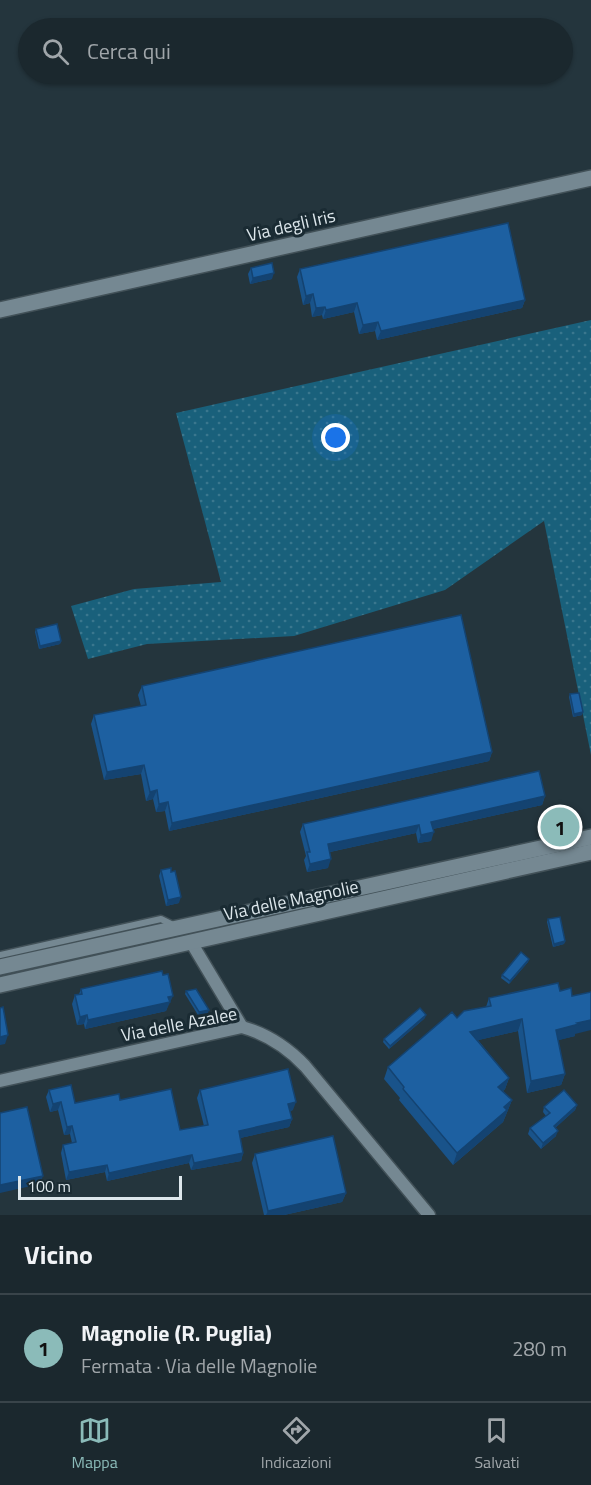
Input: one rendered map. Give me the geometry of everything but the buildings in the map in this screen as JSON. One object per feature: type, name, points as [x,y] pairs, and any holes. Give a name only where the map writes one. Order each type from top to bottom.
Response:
[{"type":"street","name":"Via degli Iris","points":[[0,310],[591,178]]},
{"type":"street","name":"Via delle Magnolie","points":[[0,967],[591,837]]},
{"type":"street","name":"Via delle Magnolie","points":[[0,985],[591,852]]},
{"type":"street","points":[[179,928],[242,1027]]},
{"type":"street","name":"Via delle Azalee","points":[[0,1081],[242,1027],[270,1038],[294,1054],[429,1215]]},
{"type":"lane","points":[[0,955],[161,919],[179,928]]},
{"type":"shaded area","points":[[591,320],[591,755],[544,521],[445,590],[294,636],[147,644],[88,659],[71,606],[134,589],[221,582],[176,413]]},
{"type":"place","name":"Magnolie (R. Puglia)","points":[[560,827]]}]
